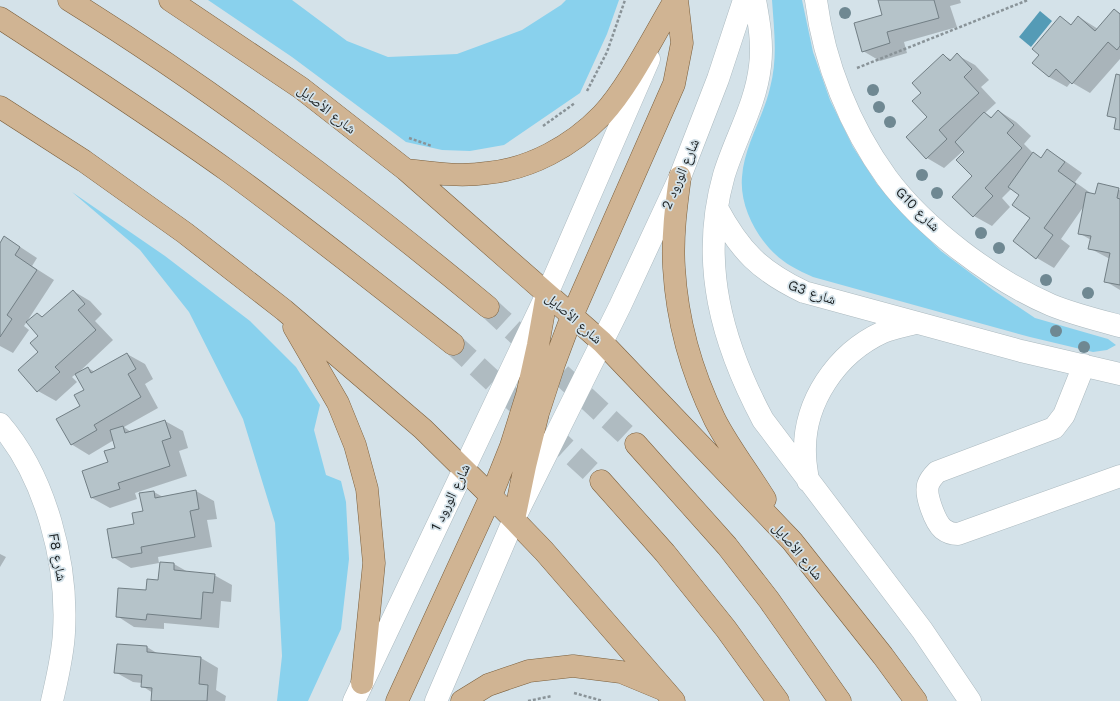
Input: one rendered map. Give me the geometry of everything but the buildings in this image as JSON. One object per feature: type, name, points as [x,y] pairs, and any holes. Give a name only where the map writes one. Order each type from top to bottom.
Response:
[{"type":"main road","points":[[69,0],[183,74],[271,136],[345,191],[488,307]]},
{"type":"main road","name":"شارع الأصايل","points":[[170,0],[301,88],[406,170],[602,342],[792,541],[883,656],[916,701]]},
{"type":"main road","points":[[406,170],[452,175],[488,173],[520,166],[550,154],[572,140],[606,109],[627,81],[676,0]]},
{"type":"main road","points":[[514,519],[538,413],[572,316],[674,84],[682,43],[676,0]]},
{"type":"main road","points":[[0,18],[110,89],[228,171],[453,344]]},
{"type":"main road","points":[[0,107],[97,170],[185,234],[284,310],[423,429],[514,519],[670,696]]},
{"type":"main road","points":[[680,177],[674,222],[674,268],[679,313],[693,368],[715,420],[792,541]]},
{"type":"main road","points":[[397,701],[491,496],[511,446],[527,395],[547,294]]},
{"type":"main road","points":[[284,310],[338,403],[355,445],[367,489],[374,563],[358,692]]},
{"type":"main road","points":[[636,444],[727,546],[774,606],[840,701]]},
{"type":"main road","points":[[601,481],[665,554],[721,623],[778,701]]},
{"type":"main road","points":[[462,701],[488,685],[530,671],[573,666],[621,672],[670,696]]},
{"type":"street","points":[[547,294],[676,0]]},
{"type":"street","name":"شارع الورود 2","points":[[602,342],[680,177],[718,79],[744,0]]},
{"type":"street","points":[[755,0],[761,47],[758,77],[724,177],[717,208],[714,241],[715,274],[719,307],[729,347],[744,384],[763,420],[918,624],[970,701]]},
{"type":"street","name":"G10 شارع","points":[[816,0],[819,24],[835,77],[856,130],[888,178],[926,221],[970,257],[1012,286],[1051,305],[1120,326]]},
{"type":"street","name":"G3 شارع","points":[[717,208],[729,230],[744,250],[761,267],[781,281],[804,292],[1021,351],[1107,367]]},
{"type":"street","name":"شارع الورود 1","points":[[358,692],[547,294]]},
{"type":"street","points":[[808,481],[805,452],[808,424],[817,397],[831,372],[855,349],[883,332],[915,323]]},
{"type":"street","points":[[436,701],[514,519],[602,342]]},
{"type":"street","points":[[1107,367],[1054,428],[937,472],[930,479],[928,485],[929,499],[943,528],[950,533],[958,534],[1120,476]]},
{"type":"street","name":"F8 شارع","points":[[0,424],[7,432],[34,478],[53,528],[63,580],[64,633],[58,675],[52,701]]},
{"type":"path","points":[[584,96],[607,52],[625,0]]},
{"type":"path","points":[[835,77],[1028,0]]},
{"type":"path","points":[[542,127],[578,101]]},
{"type":"path","points":[[570,693],[603,701]]},
{"type":"path","points":[[528,701],[558,694]]},
{"type":"shaded area","points":[[208,0],[292,0],[347,41],[388,57],[457,54],[522,30],[561,5],[566,0],[619,0],[607,34],[580,93],[504,145],[470,151],[442,150],[406,142],[292,57]]},
{"type":"shaded area","points":[[772,0],[802,0],[813,52],[830,100],[853,147],[877,184],[903,214],[941,251],[993,290],[1035,318],[1108,339],[1116,345],[1107,350],[1093,352],[1030,337],[813,277],[791,266],[771,250],[762,240],[749,216],[744,203],[742,177],[746,154],[767,99],[774,66],[775,44]]},
{"type":"shaded area","points":[[1040,11],[1052,21],[1031,47],[1019,37]]},
{"type":"shaded area","points":[[72,192],[165,256],[250,321],[296,367],[320,405],[314,430],[326,475],[341,481],[346,502],[349,559],[341,629],[308,701],[277,701],[282,656],[275,523],[243,419],[189,312],[140,250]]},
{"type":"tunnel","points":[[488,307],[636,444]]},
{"type":"tunnel","points":[[453,344],[601,481]]}]
